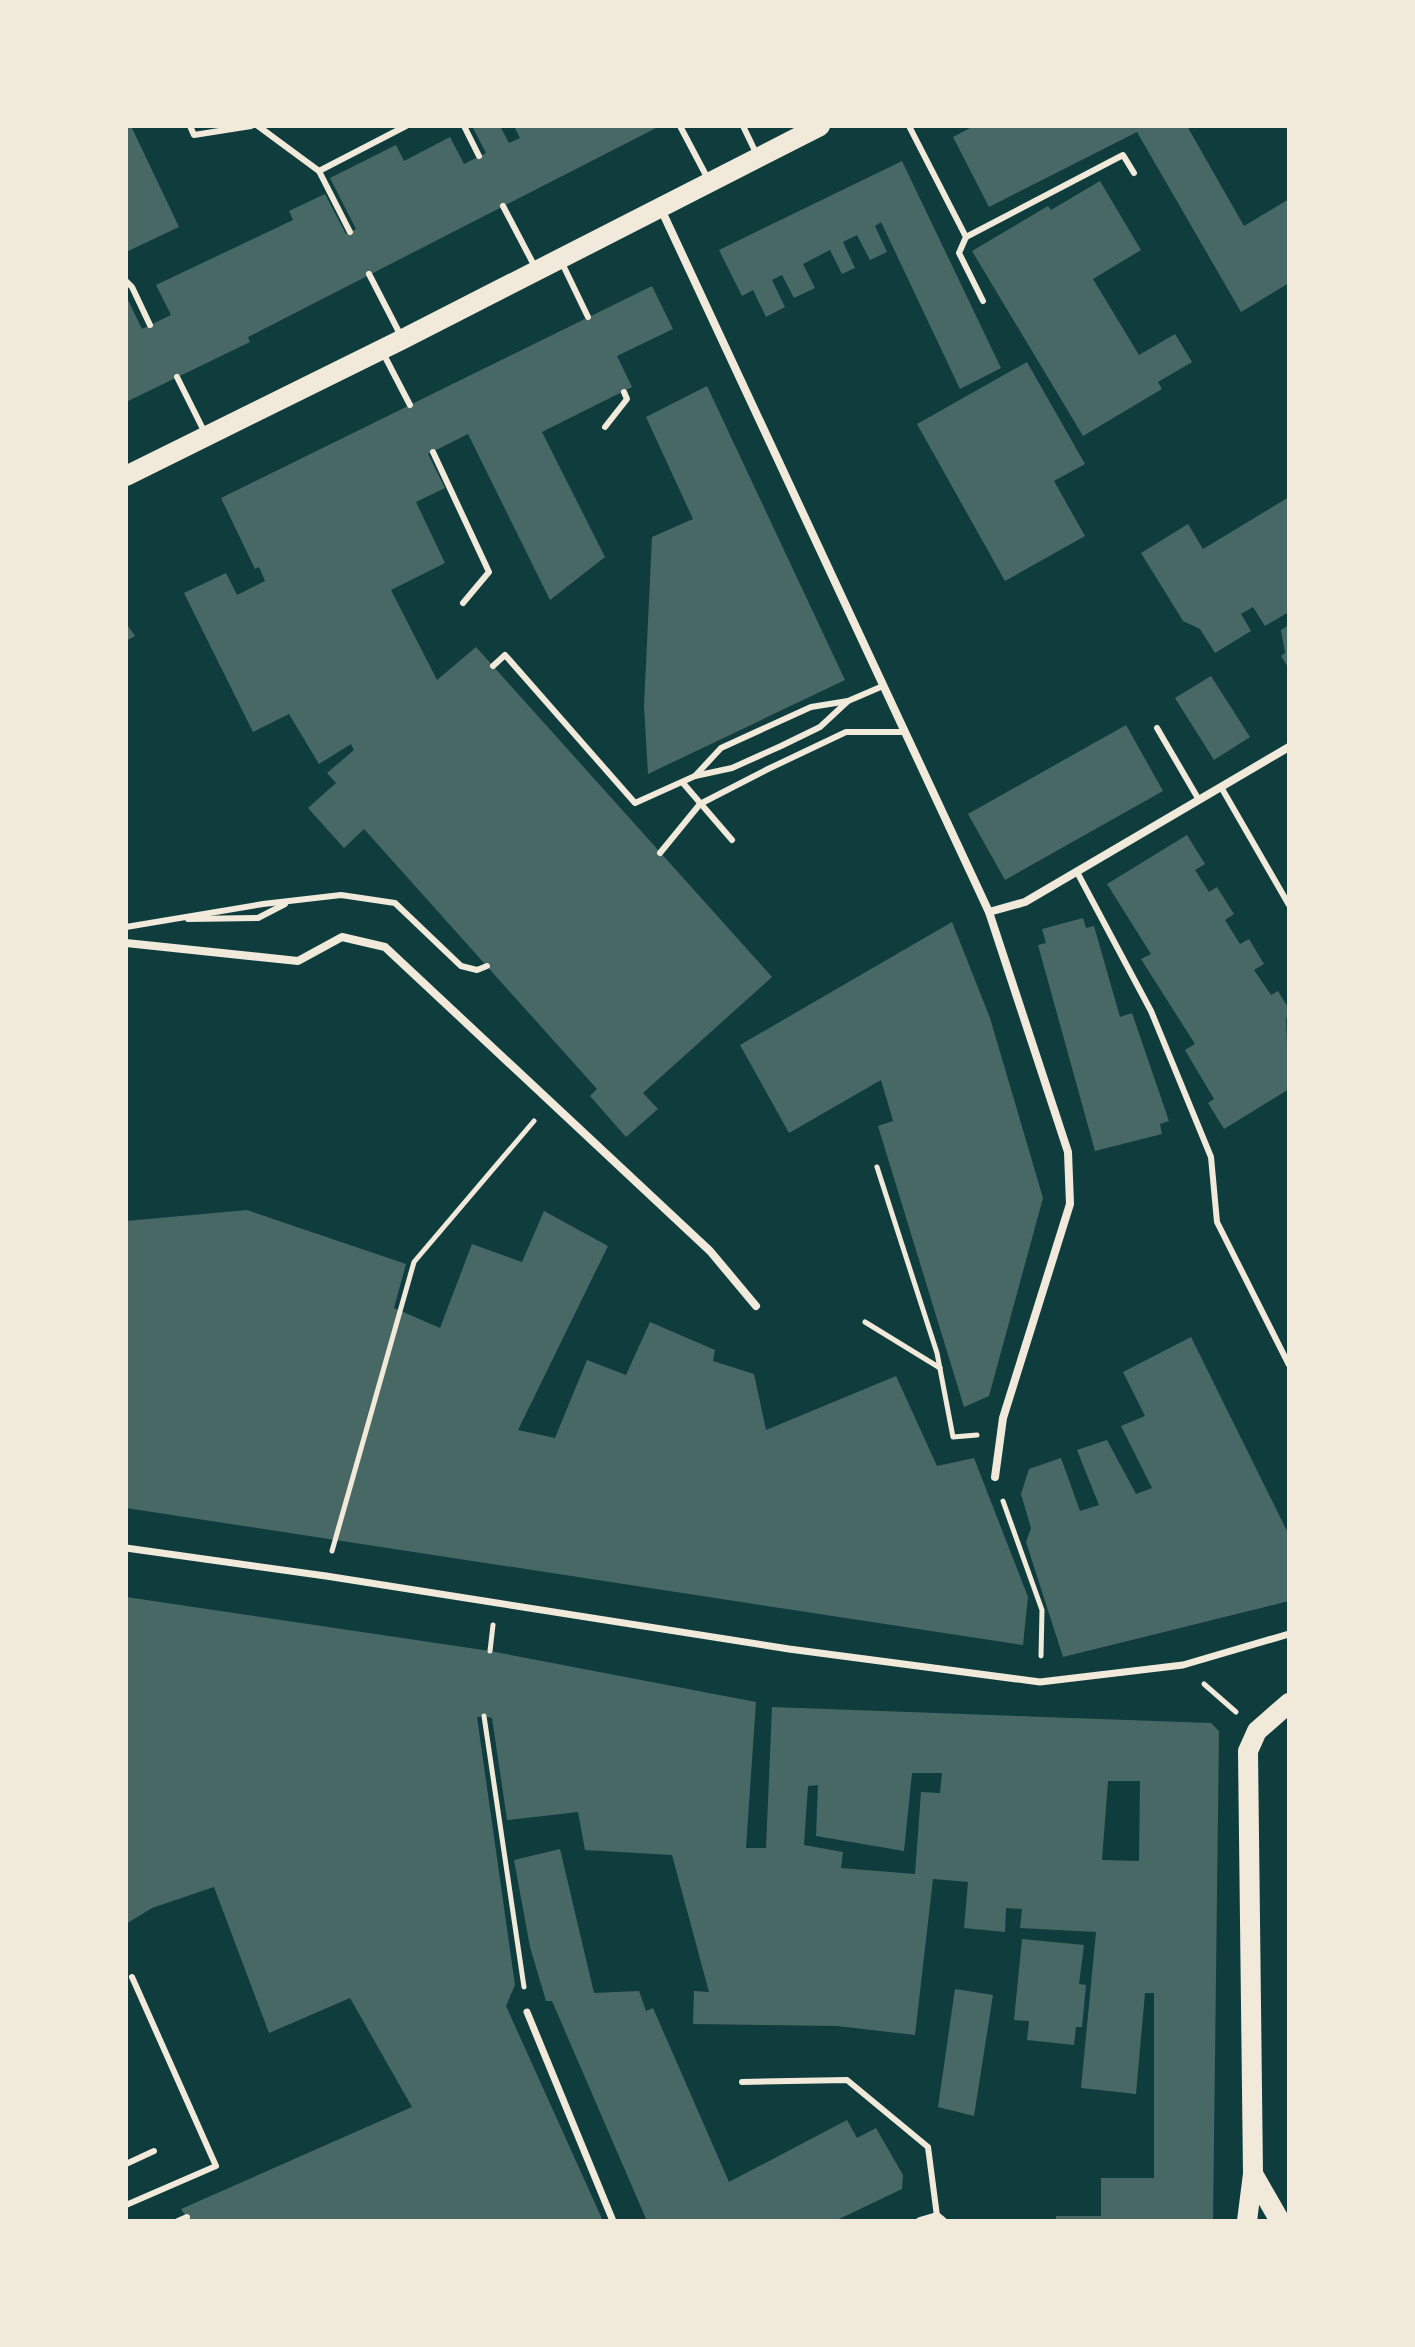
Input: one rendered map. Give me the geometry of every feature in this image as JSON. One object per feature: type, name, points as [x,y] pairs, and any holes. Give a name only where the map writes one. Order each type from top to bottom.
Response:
[{"type":"main road","points":[[126,476],[382,350],[820,126]]},
{"type":"main road","points":[[1247,2221],[1253,2174],[1248,1751],[1257,1731],[1289,1703]]},
{"type":"main road","points":[[1253,2174],[1280,2221]]},
{"type":"street","points":[[660,207],[989,912],[1068,1152],[1070,1204],[1003,1418],[995,1477]]},
{"type":"street","points":[[989,912],[1025,902],[1289,747]]},
{"type":"street","points":[[126,943],[298,961],[342,937],[385,947],[710,1251],[756,1306]]},
{"type":"street","points":[[126,1548],[326,1576],[789,1649],[1040,1682],[1183,1665],[1289,1634]]},
{"type":"street","points":[[527,2012],[613,2221]]},
{"type":"street","points":[[920,2221],[940,2219]]},
{"type":"lane","points":[[190,126],[194,135],[251,126]]},
{"type":"lane","points":[[258,126],[319,171],[350,232]]},
{"type":"lane","points":[[319,171],[406,126]]},
{"type":"lane","points":[[464,126],[479,156]]},
{"type":"lane","points":[[680,126],[710,182]]},
{"type":"lane","points":[[743,126],[758,157]]},
{"type":"lane","points":[[909,126],[966,237]]},
{"type":"lane","points":[[983,301],[959,253],[966,237],[1123,155],[1134,173]]},
{"type":"lane","points":[[503,206],[537,270]]},
{"type":"lane","points":[[560,259],[588,317]]},
{"type":"lane","points":[[369,274],[403,339]]},
{"type":"lane","points":[[126,281],[150,325]]},
{"type":"lane","points":[[382,350],[410,405]]},
{"type":"lane","points":[[177,377],[207,436]]},
{"type":"lane","points":[[605,427],[627,399],[624,392]]},
{"type":"lane","points":[[433,452],[489,572],[463,603]]},
{"type":"lane","points":[[493,666],[505,655],[635,803],[695,776],[721,748],[811,707],[848,701],[883,686]]},
{"type":"lane","points":[[695,776],[732,768],[820,727],[848,701]]},
{"type":"lane","points":[[1157,728],[1199,800]]},
{"type":"lane","points":[[660,853],[700,804],[846,732],[904,732]]},
{"type":"lane","points":[[683,783],[732,840]]},
{"type":"lane","points":[[1221,787],[1289,905]]},
{"type":"lane","points":[[1077,872],[1151,1011],[1211,1157],[1217,1222],[1289,1365]]},
{"type":"lane","points":[[126,927],[263,904],[341,895],[395,903],[461,966],[477,970],[487,966]]},
{"type":"lane","points":[[172,919],[258,918],[287,903]]},
{"type":"lane","points":[[126,2205],[216,2166],[132,1977]]},
{"type":"lane","points":[[742,2082],[847,2080],[928,2147],[940,2219]]},
{"type":"lane","points":[[126,2164],[154,2151]]},
{"type":"lane","points":[[178,2221],[187,2217]]},
{"type":"path","points":[[326,1576],[351,1476],[414,1262],[550,1102]]},
{"type":"path","points":[[877,1167],[940,1369],[953,1437],[1002,1433]]},
{"type":"path","points":[[865,1322],[940,1369]]},
{"type":"path","points":[[995,1477],[1042,1610],[1040,1682]]},
{"type":"path","points":[[1183,1665],[1257,1731]]},
{"type":"path","points":[[484,1716],[527,2012]]},
{"type":"building","points":[[126,126],[131,126],[179,227],[126,252]]},
{"type":"building","points":[[472,126],[500,126],[509,143],[520,138],[514,126],[660,126],[248,337],[250,342],[126,402],[126,296],[142,329],[171,315],[156,285],[293,220],[289,211],[325,194],[346,234],[356,229],[330,178],[396,145],[404,161],[450,137],[464,164],[486,153]]},
{"type":"building","points":[[974,126],[1187,126],[1244,226],[1289,199],[1289,283],[1241,312],[1137,132],[989,207],[953,137]]},
{"type":"building","points":[[902,161],[1001,368],[960,389],[881,222],[875,226],[887,252],[870,260],[857,235],[843,242],[855,268],[842,274],[830,250],[803,264],[815,288],[794,298],[782,275],[772,280],[785,307],[766,317],[753,290],[742,296],[719,250]]},
{"type":"building","points":[[1100,181],[1141,250],[1093,279],[1139,355],[1175,334],[1192,362],[1158,382],[1162,389],[1083,436],[972,251],[1048,206],[1051,210]]},
{"type":"building","points":[[652,286],[673,329],[617,356],[632,387],[542,432],[605,557],[550,600],[468,434],[428,454],[445,488],[416,502],[445,563],[391,590],[437,680],[476,647],[772,977],[643,1093],[658,1109],[626,1137],[590,1096],[597,1089],[364,829],[344,848],[308,808],[336,783],[327,773],[354,750],[351,744],[319,764],[289,714],[253,732],[184,593],[226,573],[237,595],[265,581],[259,567],[255,569],[221,498]]},
{"type":"building","points":[[1027,362],[1085,464],[1054,481],[1085,536],[1005,581],[917,424]]},
{"type":"building","points":[[707,386],[845,680],[648,774],[644,706],[652,537],[693,519],[646,417]]},
{"type":"building","points":[[1289,497],[1289,612],[1265,626],[1253,607],[1241,614],[1251,631],[1215,653],[1200,629],[1183,621],[1141,553],[1188,524],[1203,549]]},
{"type":"building","points":[[126,623],[135,636],[126,641]]},
{"type":"building","points":[[1289,625],[1289,669],[1281,656],[1285,653],[1281,630]]},
{"type":"building","points":[[1211,676],[1250,737],[1214,760],[1175,698]]},
{"type":"building","points":[[1126,725],[1163,791],[1005,880],[968,814]]},
{"type":"building","points":[[1187,835],[1205,864],[1195,870],[1209,892],[1217,887],[1234,914],[1225,920],[1240,944],[1249,939],[1264,964],[1254,970],[1271,995],[1278,991],[1289,1009],[1286,1020],[1289,1089],[1224,1129],[1208,1103],[1214,1099],[1185,1050],[1195,1044],[1141,959],[1151,954],[1107,884]]},
{"type":"building","points":[[1083,918],[1086,928],[1094,926],[1120,1017],[1132,1013],[1169,1121],[1160,1124],[1162,1134],[1095,1151],[1038,945],[1046,943],[1042,929]]},
{"type":"building","points":[[952,922],[990,1018],[1043,1198],[989,1396],[964,1407],[878,1126],[893,1121],[881,1080],[789,1133],[740,1045]]},
{"type":"building","points":[[247,1210],[406,1264],[394,1308],[440,1328],[472,1244],[522,1262],[544,1211],[608,1246],[518,1430],[555,1438],[587,1360],[626,1375],[650,1322],[715,1350],[713,1361],[754,1374],[766,1430],[896,1376],[937,1466],[974,1458],[1028,1597],[1023,1645],[126,1508],[126,1221]]},
{"type":"building","points":[[1191,1337],[1289,1535],[1289,1601],[1063,1657],[1026,1542],[1031,1528],[1021,1494],[1029,1469],[1061,1458],[1080,1511],[1099,1505],[1077,1450],[1107,1440],[1136,1494],[1152,1488],[1121,1426],[1145,1416],[1123,1372]]},
{"type":"building","points":[[126,1597],[490,1651],[756,1702],[746,1848],[766,1848],[772,1707],[1211,1723],[1219,1731],[1213,2221],[1056,2221],[1056,2216],[1101,2216],[1101,2178],[1154,2178],[1154,1993],[1145,1993],[1136,2094],[1081,2088],[1096,1932],[1020,1928],[1022,1909],[1006,1908],[1005,1932],[964,1928],[968,1882],[933,1879],[915,2035],[837,2026],[693,2024],[694,1991],[709,1992],[672,1855],[585,1850],[578,1812],[507,1820],[492,1718],[477,1717],[515,1985],[506,2006],[603,2221],[189,2221],[181,2209],[412,2107],[350,1998],[269,2033],[214,1887],[152,1908],[126,1924]],"holes":[[[912,1773],[942,1773],[940,1793],[921,1792],[915,1874],[841,1868],[843,1852],[804,1845],[808,1786],[818,1785],[816,1836],[904,1851]],[[1108,1781],[1140,1781],[1139,1861],[1102,1860]]]},
{"type":"building","points":[[560,1849],[594,1993],[639,1991],[646,2011],[653,2008],[729,2182],[847,2120],[857,2138],[876,2128],[903,2175],[902,2189],[835,2221],[647,2221],[552,2001],[546,2001],[530,1947],[514,1860]]},
{"type":"building","points":[[1022,1939],[1084,1945],[1079,1984],[1086,1985],[1082,2027],[1076,2027],[1074,2045],[1027,2040],[1029,2021],[1014,2020]]},
{"type":"building","points":[[955,1989],[993,1995],[974,2116],[938,2107]]}]
